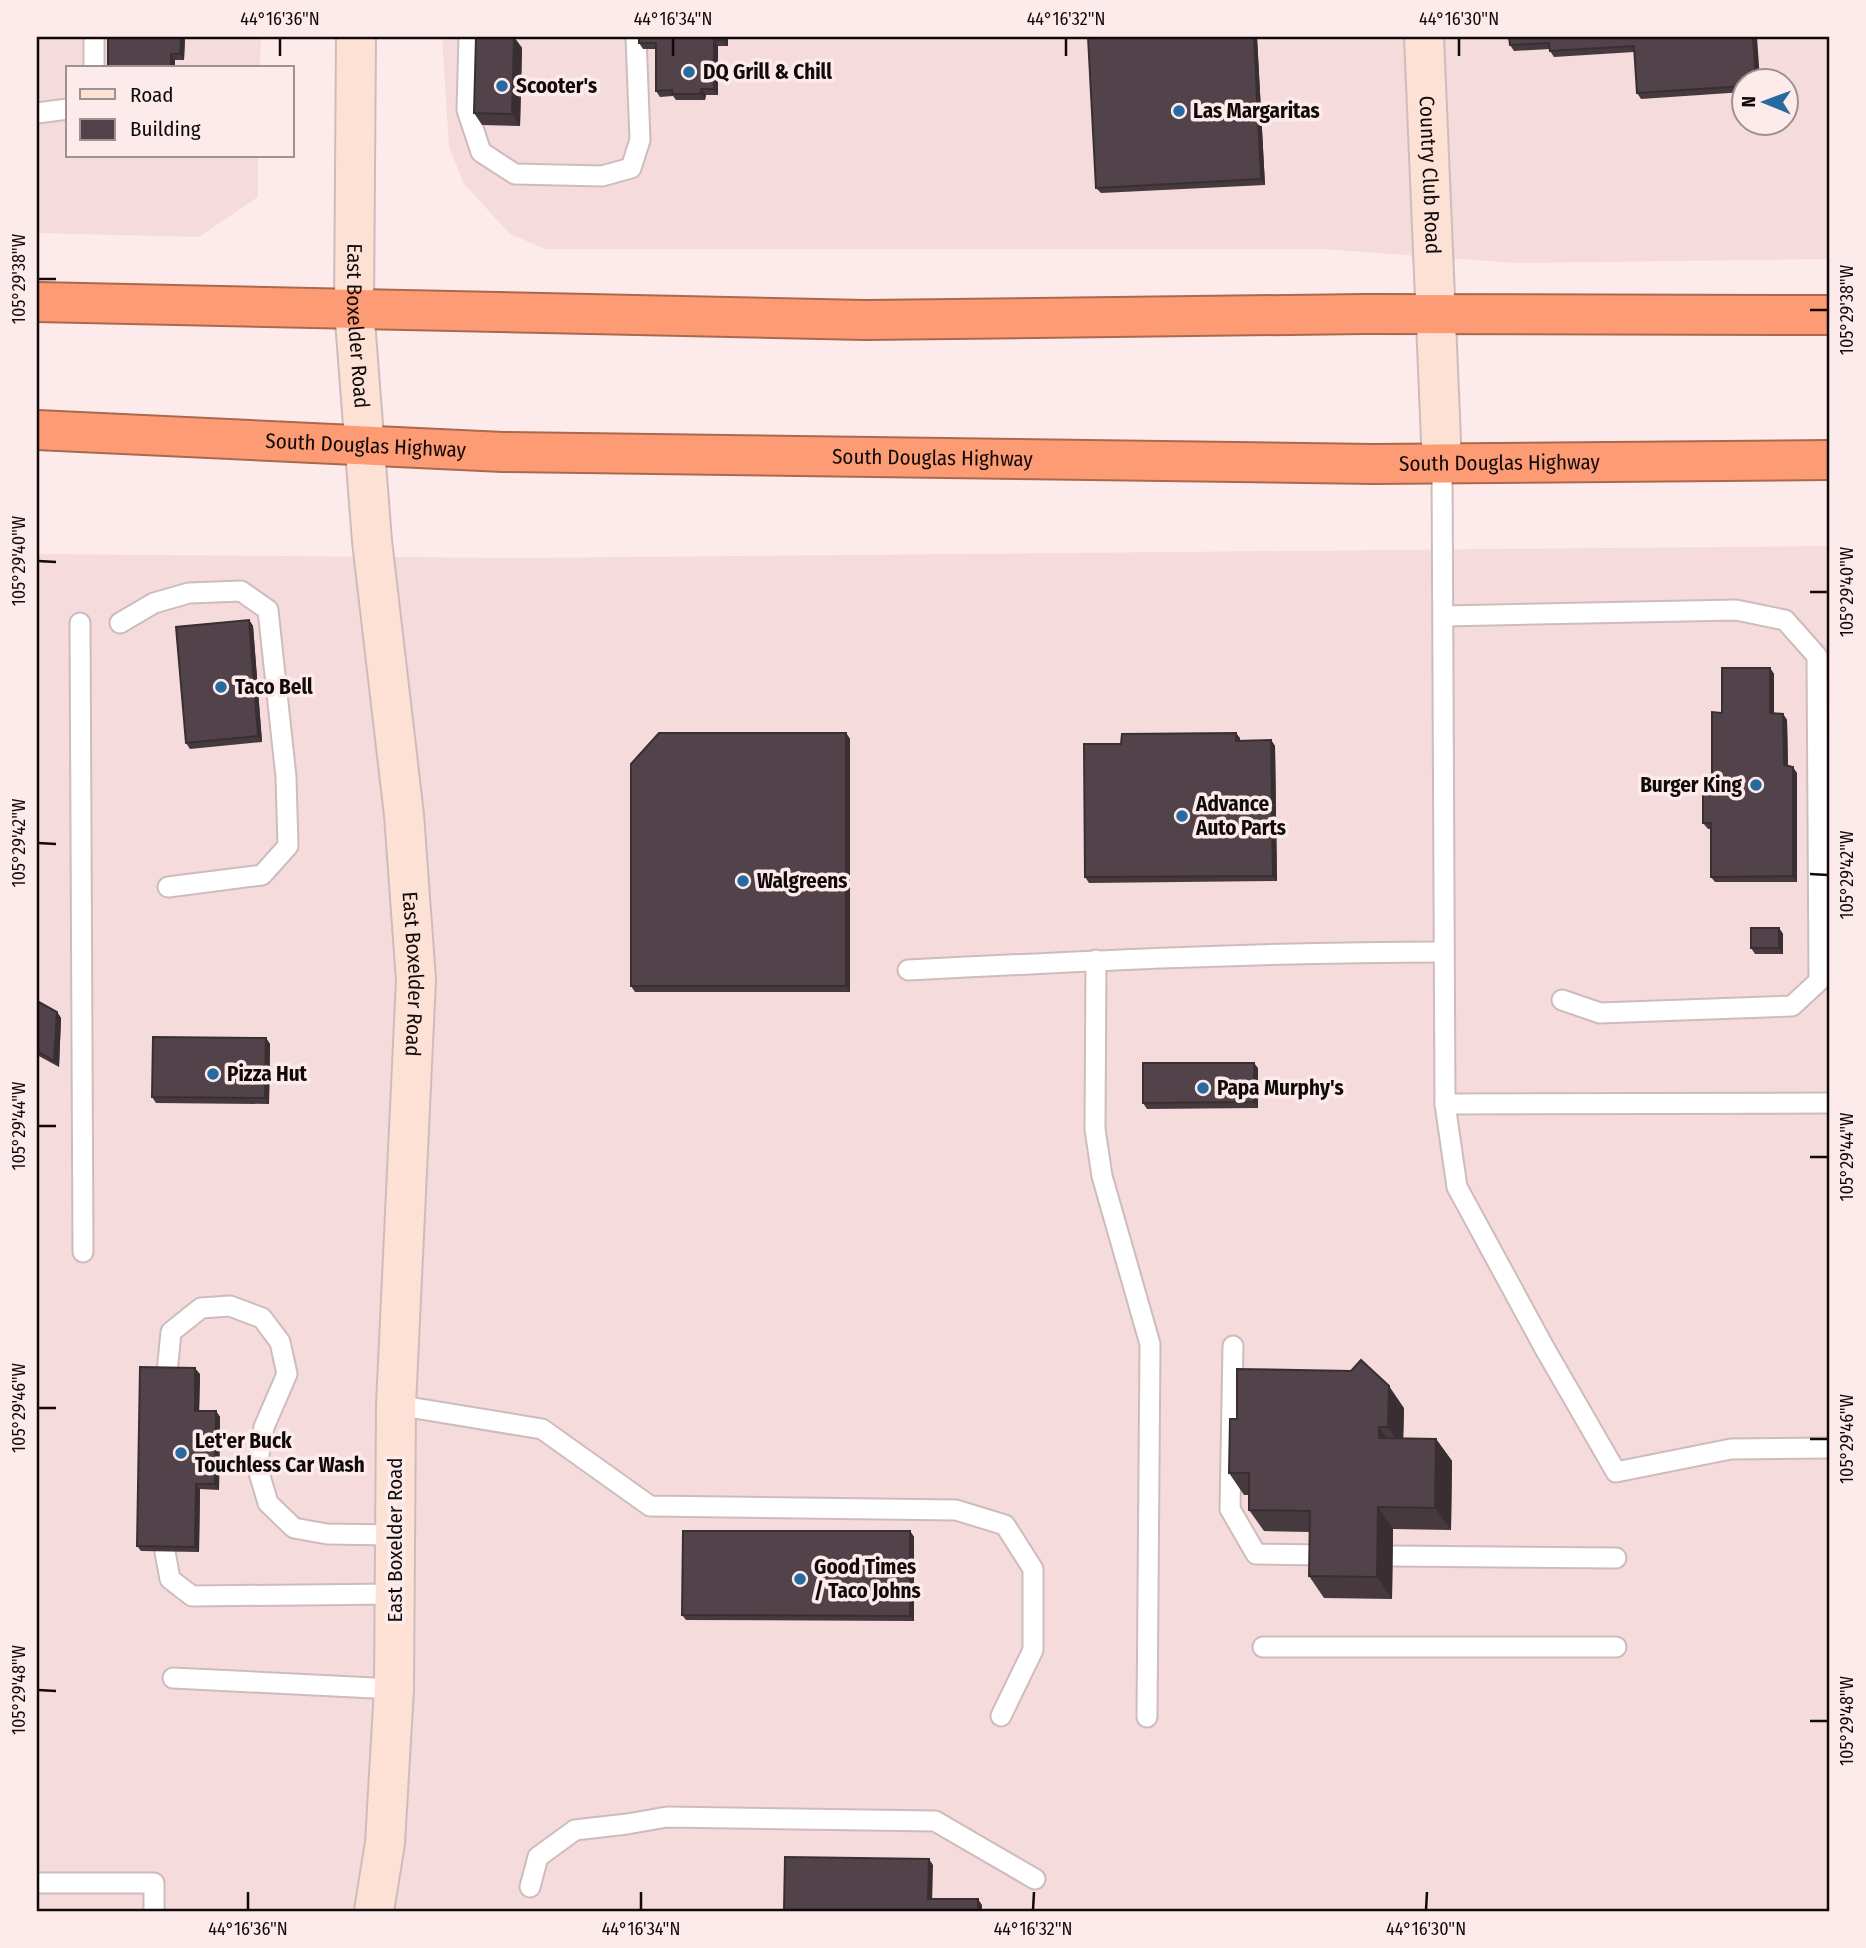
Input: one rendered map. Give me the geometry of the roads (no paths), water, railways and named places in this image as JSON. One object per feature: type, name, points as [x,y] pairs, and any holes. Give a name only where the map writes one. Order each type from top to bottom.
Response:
[{"type":"highway","points":[[37,302],[865,320],[1829,315]]},
{"type":"highway","name":"South Douglas Highway","points":[[37,430],[503,452],[1442,464],[1829,460]]},
{"type":"main road","name":"East Boxelder Road","points":[[356,37],[354,308],[372,541],[404,815],[416,980],[396,1405],[394,1689],[385,1843],[374,1911]]},
{"type":"main road","name":"Country Club Road","points":[[1424,37],[1442,464]]},
{"type":"lane","points":[[94,37],[94,66]]},
{"type":"lane","points":[[469,37],[467,110],[481,152],[515,174],[602,176],[631,168],[640,140],[636,37]]},
{"type":"lane","points":[[37,113],[66,109]]},
{"type":"lane","points":[[1442,464],[1445,1104],[1457,1187],[1616,1472],[1731,1449],[1829,1448]]},
{"type":"lane","points":[[120,623],[154,603],[189,593],[241,592],[268,610],[286,777],[288,846],[262,875],[168,887]]},
{"type":"lane","points":[[1444,616],[1736,610],[1785,620],[1817,656],[1819,981],[1792,1006],[1600,1013],[1562,1000]]},
{"type":"lane","points":[[80,623],[83,1252]]},
{"type":"lane","points":[[908,970],[1096,960],[1444,952]]},
{"type":"lane","points":[[1096,960],[1095,1129],[1102,1176],[1150,1345],[1147,1717]]},
{"type":"lane","points":[[1445,1104],[1829,1103]]},
{"type":"lane","points":[[167,1373],[171,1332],[201,1308],[230,1306],[262,1318],[280,1342],[287,1374],[264,1427],[257,1466],[268,1503],[294,1528],[327,1534],[394,1535]]},
{"type":"lane","points":[[1233,1346],[1230,1510],[1256,1554],[1325,1555]]},
{"type":"lane","points":[[396,1405],[542,1429],[650,1506],[956,1510],[1005,1525],[1033,1569],[1033,1650],[1001,1716]]},
{"type":"lane","points":[[165,1552],[170,1579],[192,1596],[394,1594]]},
{"type":"lane","points":[[1393,1556],[1616,1558]]},
{"type":"lane","points":[[1263,1647],[1616,1647]]},
{"type":"lane","points":[[173,1678],[394,1689]]},
{"type":"lane","points":[[530,1888],[538,1857],[575,1830],[667,1817],[935,1821],[1035,1879]]},
{"type":"lane","points":[[37,1883],[154,1884],[154,1911]]},
{"type":"place","name":"DQ Grill & Chill","points":[[689,72]]},
{"type":"place","name":"Scooter's","points":[[502,86]]},
{"type":"place","name":"Las Margaritas","points":[[1179,111]]},
{"type":"place","name":"Taco Bell","points":[[221,687]]},
{"type":"place","name":"Burger King","points":[[1756,785]]},
{"type":"place","name":"Advance Auto Parts","points":[[1182,816]]},
{"type":"place","name":"Walgreens","points":[[743,881]]},
{"type":"place","name":"Pizza Hut","points":[[213,1074]]},
{"type":"place","name":"Papa Murphy's","points":[[1203,1088]]},
{"type":"place","name":"Let'er Buck Touchless Car Wash","points":[[181,1453]]},
{"type":"place","name":"Good Times / Taco Johns","points":[[800,1579]]}]
